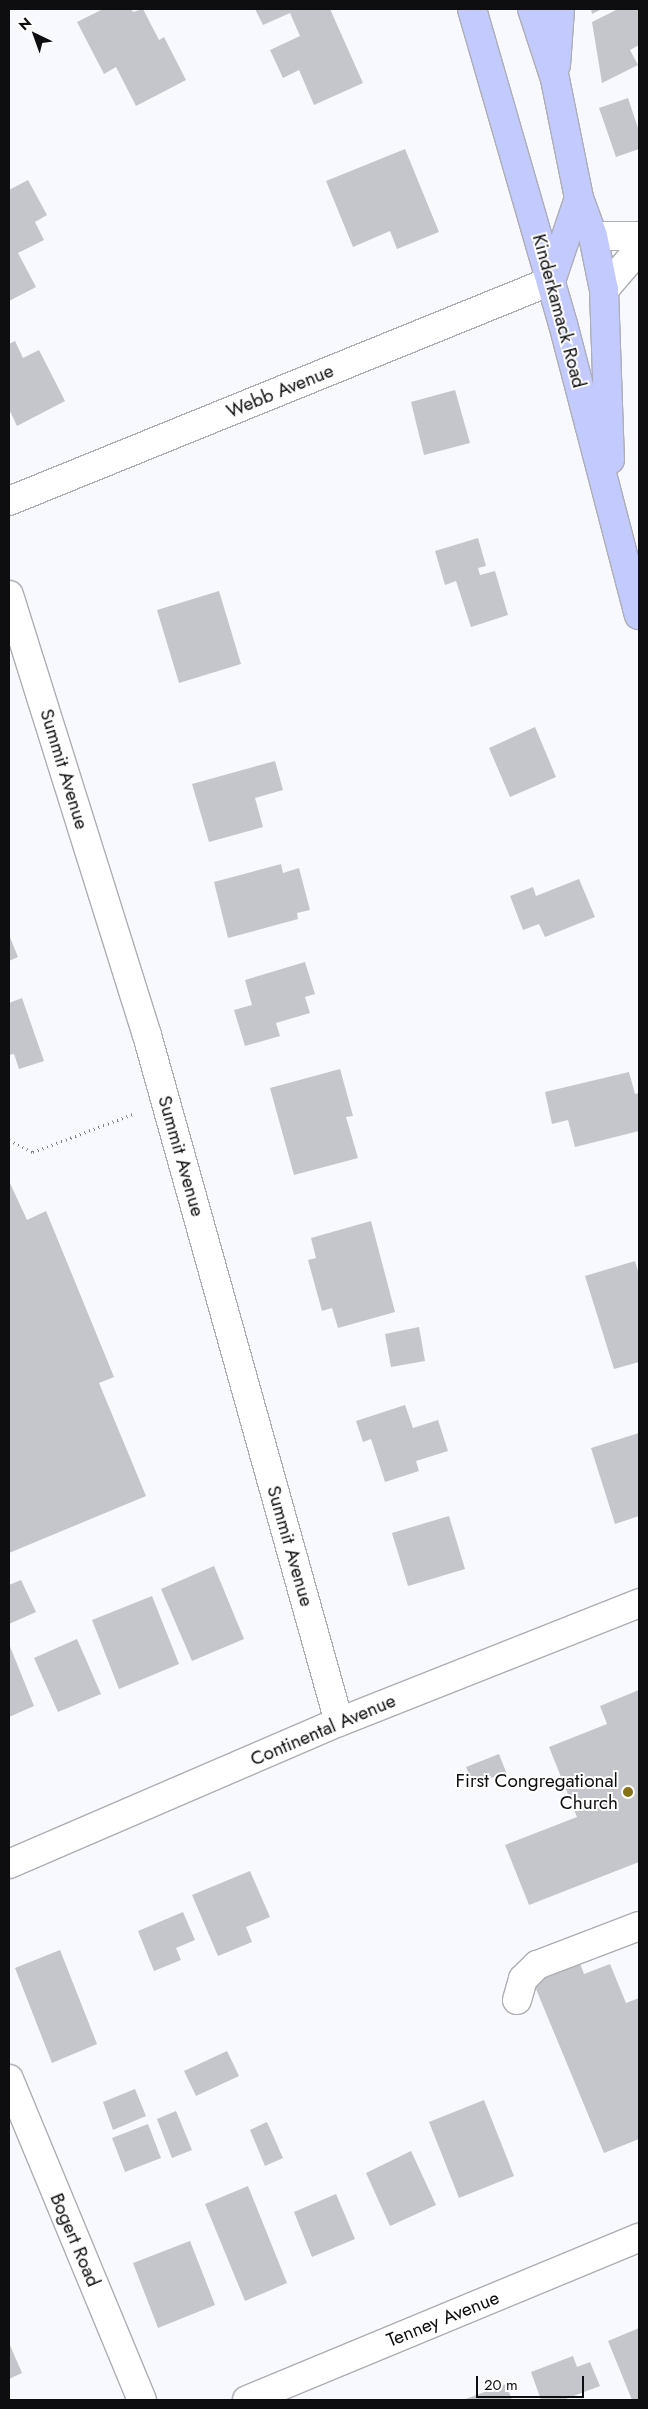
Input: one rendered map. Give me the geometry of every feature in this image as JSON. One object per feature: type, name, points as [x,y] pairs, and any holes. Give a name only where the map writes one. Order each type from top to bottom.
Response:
[{"type":"main road","name":"Kinderkamack Road","points":[[472,9],[551,281],[639,614]]},
{"type":"main road","points":[[532,9],[554,79],[579,198],[593,236],[604,290],[612,508]]},
{"type":"main road","points":[[554,79],[560,9]]},
{"type":"main road","points":[[551,281],[579,198]]},
{"type":"street","points":[[593,236],[639,236]]},
{"type":"street","points":[[604,290],[639,249]]},
{"type":"street","name":"Webb Avenue","points":[[9,501],[551,281]]},
{"type":"street","name":"Summit Avenue","points":[[9,595],[147,1034],[340,1722]]},
{"type":"street","name":"Continental Avenue","points":[[9,1864],[340,1722],[639,1603]]},
{"type":"street","points":[[517,2000],[520,1986],[529,1970],[639,1926]]},
{"type":"street","name":"Bogert Road","points":[[9,2079],[142,2400]]},
{"type":"street","name":"Tenney Avenue","points":[[247,2400],[639,2238]]},
{"type":"path","points":[[9,1140],[33,1152],[133,1114]]},
{"type":"building","points":[[103,9],[131,9],[133,12],[143,9],[159,40],[164,37],[186,80],[136,106],[116,67],[104,74],[77,22]]},
{"type":"building","points":[[255,9],[330,9],[363,83],[314,105],[299,70],[283,78],[270,50],[300,36],[290,13],[263,25]]},
{"type":"building","points":[[591,9],[602,9],[592,14]]},
{"type":"building","points":[[618,9],[639,9],[639,45],[630,50],[638,65],[602,83],[592,22]]},
{"type":"building","points":[[628,98],[639,131],[639,149],[616,157],[599,108]]},
{"type":"building","points":[[405,149],[439,232],[397,249],[390,231],[353,247],[326,181]]},
{"type":"building","points":[[28,180],[47,215],[35,222],[44,240],[18,253],[36,287],[9,301],[9,190]]},
{"type":"building","points":[[15,341],[23,358],[39,350],[65,401],[17,426],[9,409],[9,344]]},
{"type":"building","points":[[455,390],[470,443],[424,455],[411,402]]},
{"type":"building","points":[[478,538],[486,566],[478,568],[480,575],[495,571],[508,615],[471,627],[456,581],[445,585],[435,551]]},
{"type":"building","points":[[219,591],[241,664],[179,683],[157,610]]},
{"type":"building","points":[[535,727],[556,777],[510,797],[489,748]]},
{"type":"building","points":[[275,761],[283,790],[255,798],[263,827],[209,842],[192,784]]},
{"type":"building","points":[[281,864],[283,873],[299,868],[310,910],[297,913],[298,919],[228,938],[214,882]]},
{"type":"building","points":[[579,879],[595,917],[545,937],[539,924],[523,930],[510,896],[533,887],[536,896]]},
{"type":"building","points":[[9,935],[18,957],[9,961]]},
{"type":"building","points":[[305,962],[315,994],[305,997],[310,1013],[276,1023],[280,1036],[245,1046],[234,1010],[252,1005],[245,980]]},
{"type":"building","points":[[22,998],[44,1061],[19,1069],[14,1054],[9,1055],[9,1003]]},
{"type":"building","points":[[340,1069],[353,1116],[346,1117],[358,1158],[294,1175],[270,1088]]},
{"type":"building","points":[[629,1072],[635,1094],[639,1093],[639,1131],[575,1147],[568,1120],[552,1124],[545,1092]]},
{"type":"building","points":[[9,1181],[27,1220],[46,1211],[114,1377],[99,1383],[146,1496],[9,1553]]},
{"type":"building","points":[[371,1221],[395,1312],[338,1328],[332,1308],[322,1311],[308,1260],[316,1258],[311,1238]]},
{"type":"building","points":[[635,1261],[639,1274],[639,1362],[614,1369],[585,1276]]},
{"type":"building","points":[[419,1327],[425,1361],[391,1367],[385,1334]]},
{"type":"building","points":[[405,1405],[413,1428],[438,1420],[448,1451],[416,1461],[419,1471],[385,1482],[371,1439],[363,1442],[356,1421]]},
{"type":"building","points":[[639,1433],[639,1516],[615,1524],[591,1448]]},
{"type":"building","points":[[449,1516],[465,1569],[408,1586],[392,1533]]},
{"type":"building","points":[[214,1566],[244,1639],[192,1661],[161,1589]]},
{"type":"building","points":[[21,1580],[36,1612],[9,1624],[9,1585]]},
{"type":"building","points":[[152,1596],[179,1664],[119,1689],[92,1620]]},
{"type":"building","points":[[77,1639],[101,1694],[58,1712],[34,1658]]},
{"type":"building","points":[[9,1644],[34,1706],[9,1717]]},
{"type":"building","points":[[639,1690],[639,1862],[529,1905],[505,1845],[577,1817],[549,1747],[607,1724],[600,1706]]},
{"type":"building","points":[[499,1754],[506,1772],[474,1785],[466,1767]]},
{"type":"building","points":[[250,1871],[270,1917],[246,1927],[252,1942],[218,1956],[192,1895]]},
{"type":"building","points":[[183,1912],[195,1940],[176,1948],[181,1960],[154,1971],[138,1931]]},
{"type":"building","points":[[60,1950],[97,2044],[52,2063],[15,1968]]},
{"type":"building","points":[[578,1958],[584,1974],[610,1964],[626,2003],[639,1998],[639,2139],[604,2153],[531,1977]]},
{"type":"building","points":[[227,2051],[239,2076],[196,2096],[184,2071]]},
{"type":"building","points":[[135,2089],[146,2116],[113,2130],[103,2102]]},
{"type":"building","points":[[484,2100],[514,2176],[459,2198],[429,2122]]},
{"type":"building","points":[[176,2111],[192,2150],[172,2158],[157,2119]]},
{"type":"building","points":[[267,2122],[283,2158],[265,2166],[250,2130]]},
{"type":"building","points":[[148,2124],[161,2158],[125,2172],[112,2138]]},
{"type":"building","points":[[411,2151],[436,2205],[390,2226],[366,2173]]},
{"type":"building","points":[[248,2186],[287,2283],[245,2301],[205,2204]]},
{"type":"building","points":[[336,2194],[355,2239],[312,2257],[294,2212]]},
{"type":"building","points":[[190,2241],[215,2305],[158,2328],[133,2263]]},
{"type":"building","points":[[639,2328],[639,2400],[632,2400],[608,2341]]},
{"type":"building","points":[[9,2343],[22,2373],[9,2379]]},
{"type":"building","points":[[573,2356],[577,2367],[590,2362],[600,2386],[563,2400],[541,2400],[531,2372]]},
{"type":"building","points":[[506,2384],[512,2400],[463,2400]]},
{"type":"place","name":"First Congregational Church","points":[[628,1792]]}]
